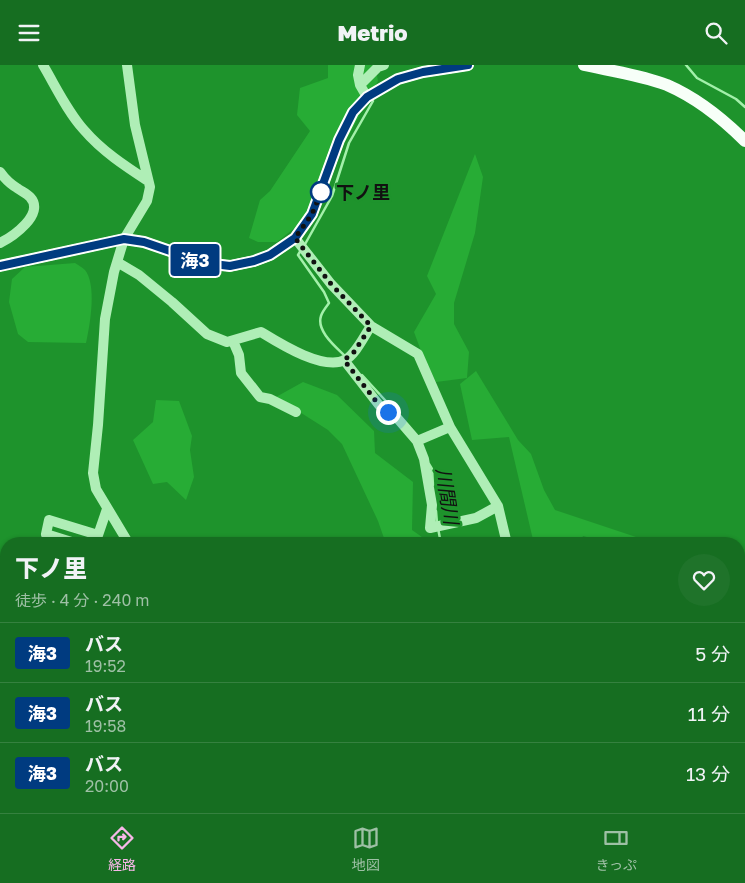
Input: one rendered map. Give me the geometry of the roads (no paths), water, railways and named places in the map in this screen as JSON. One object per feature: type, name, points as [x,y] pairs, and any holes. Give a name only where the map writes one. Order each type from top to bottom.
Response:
[{"type":"main road","points":[[0,266],[124,239],[144,242],[205,263],[230,266],[254,261],[270,255],[295,238],[312,214],[339,140],[353,112],[367,97],[398,79],[423,72],[468,65]]},
{"type":"main road","points":[[584,65],[634,75],[667,85],[699,102],[723,119],[745,141]]},
{"type":"street","points":[[43,65],[68,109],[84,131],[120,162],[148,181]]},
{"type":"street","points":[[125,537],[96,489],[93,473],[98,425],[104,319],[124,239],[146,201],[150,187],[135,125],[128,65]]},
{"type":"street","points":[[360,65],[358,75],[360,85],[367,97]]},
{"type":"street","points":[[360,85],[378,67],[384,65]]},
{"type":"street","points":[[0,172],[8,182],[31,197],[34,205],[33,213],[25,226],[12,237],[0,243]]},
{"type":"street","points":[[295,238],[331,284],[371,326],[418,354],[450,427],[498,506],[505,537]]},
{"type":"street","points":[[117,262],[139,275],[207,334],[227,342],[261,332],[283,345],[324,363],[344,360],[354,352],[371,326]]},
{"type":"street","points":[[233,341],[240,355],[241,373],[260,397],[270,399],[296,412]]},
{"type":"street","points":[[344,360],[379,405],[398,419],[416,441],[424,459],[431,496],[430,528],[476,517],[498,506]]},
{"type":"street","points":[[416,441],[450,427]]},
{"type":"street","points":[[98,537],[107,509]]},
{"type":"street","points":[[56,537],[46,534],[50,520],[92,537]]},
{"type":"waterway","points":[[686,65],[697,78],[736,99],[745,107]]},
{"type":"waterway","name":"川間川","points":[[304,246],[332,196],[349,143],[373,101]]},
{"type":"waterway","name":"川間川","points":[[301,250],[298,255],[324,292],[329,303],[321,316],[321,327],[332,343],[345,356]]},
{"type":"waterway","name":"川間川","points":[[362,375],[395,411]]},
{"type":"waterway","name":"川間川","points":[[429,464],[432,469],[433,485]]},
{"type":"waterway","name":"川間川","points":[[436,511],[437,523]]},
{"type":"waterway","name":"川間川","points":[[438,528],[440,537]]},
{"type":"place","name":"下ノ里","points":[[321,192]]}]
